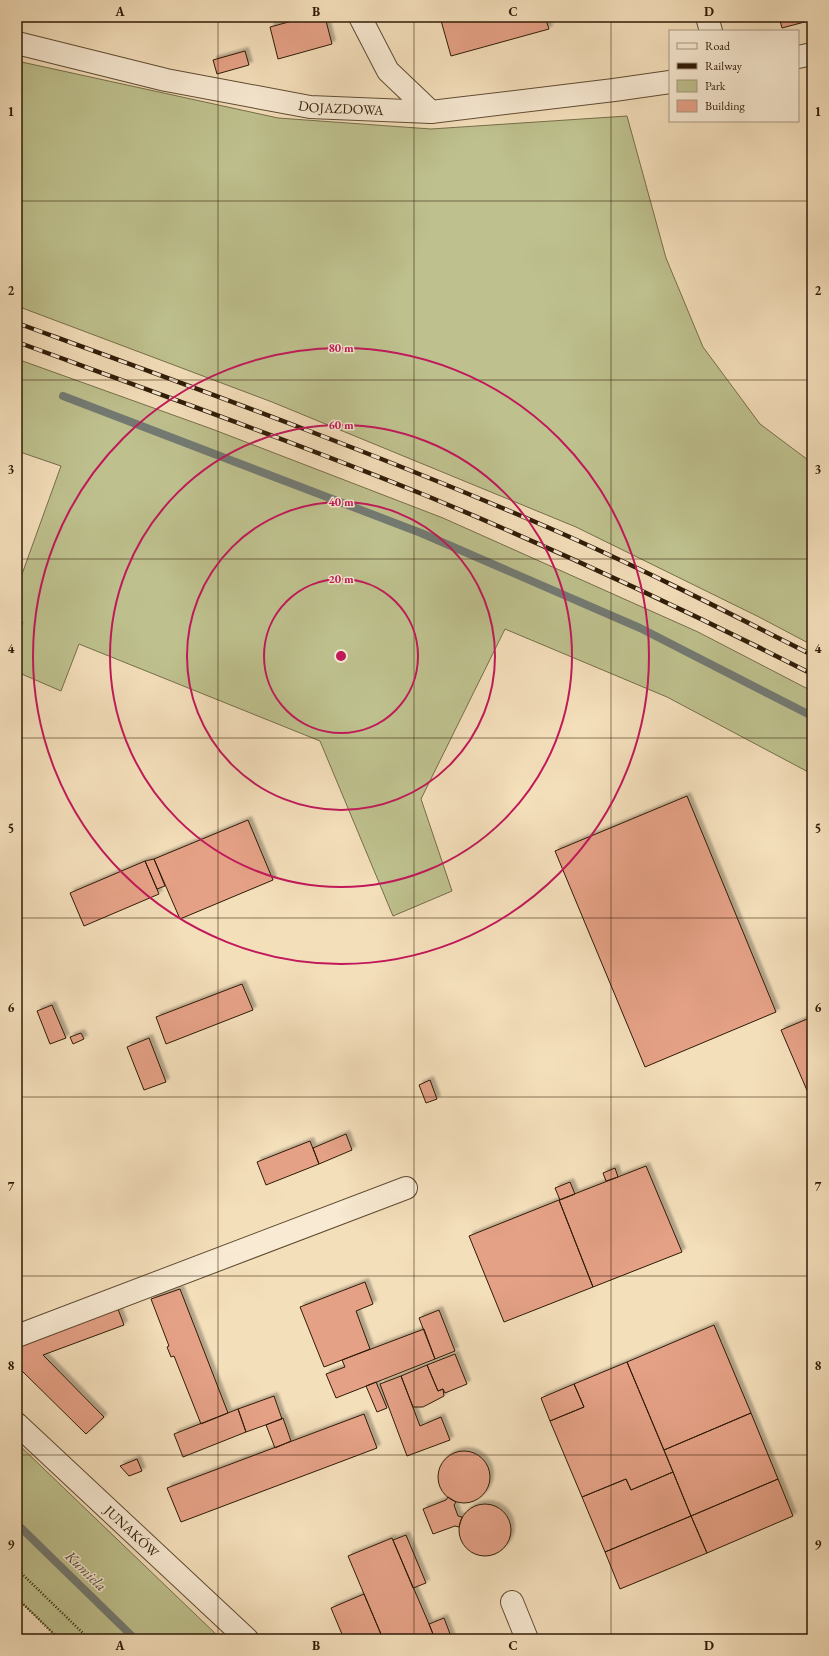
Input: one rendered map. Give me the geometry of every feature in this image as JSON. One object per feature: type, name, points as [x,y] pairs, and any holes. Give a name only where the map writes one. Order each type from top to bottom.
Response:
[{"type":"street","points":[[360,17],[388,71],[431,112]]},
{"type":"street","points":[[707,17],[711,30]]},
{"type":"street","name":"DOJAZDOWA","points":[[17,44],[166,80],[310,107],[431,112],[669,82]]},
{"type":"street","points":[[799,57],[812,54]]},
{"type":"street","points":[[17,1336],[406,1188]]},
{"type":"street","name":"JUNAKÓW","points":[[17,1424],[246,1639]]},
{"type":"street","points":[[512,1602],[527,1639]]},
{"type":"path","points":[[17,1569],[89,1639]]},
{"type":"path","points":[[17,1598],[59,1639]]},
{"type":"green space","points":[[17,61],[278,118],[431,129],[627,116],[666,258],[703,347],[760,424],[812,463],[812,645],[759,617],[576,527],[272,402],[17,306]]},
{"type":"green space","points":[[17,359],[212,429],[443,518],[698,632],[812,691],[812,774],[667,697],[505,629],[421,799],[452,891],[393,916],[320,741],[79,644],[61,691],[17,672],[17,639],[23,622],[17,618],[17,588],[61,466],[17,451]]},
{"type":"green space","points":[[17,1443],[221,1639],[59,1639],[17,1598]]},
{"type":"building","points":[[307,17],[325,17],[332,44],[278,59],[270,27]]},
{"type":"building","points":[[440,17],[545,17],[549,29],[451,56]]},
{"type":"building","points":[[779,17],[812,17],[812,20],[782,28]]},
{"type":"building","points":[[245,51],[249,65],[217,74],[213,60]]},
{"type":"building","points":[[687,796],[776,1012],[645,1067],[555,851]]},
{"type":"building","points":[[248,820],[273,880],[180,919],[154,859]]},
{"type":"building","points":[[154,859],[165,886],[157,889],[145,861]]},
{"type":"building","points":[[145,861],[159,894],[84,926],[70,893]]},
{"type":"building","points":[[242,984],[253,1010],[166,1044],[156,1017]]},
{"type":"building","points":[[52,1005],[66,1038],[50,1044],[37,1011]]},
{"type":"building","points":[[812,1017],[812,1102],[781,1030]]},
{"type":"building","points":[[81,1033],[84,1039],[73,1044],[70,1037]]},
{"type":"building","points":[[149,1038],[166,1082],[144,1090],[127,1047]]},
{"type":"building","points":[[430,1080],[437,1099],[426,1103],[419,1085]]},
{"type":"building","points":[[346,1134],[352,1150],[319,1164],[313,1148]]},
{"type":"building","points":[[310,1141],[319,1164],[266,1185],[257,1162]]},
{"type":"building","points":[[646,1166],[682,1252],[593,1287],[559,1200]]},
{"type":"building","points":[[615,1168],[618,1177],[606,1181],[603,1173]]},
{"type":"building","points":[[570,1182],[575,1194],[560,1200],[555,1188]]},
{"type":"building","points":[[559,1200],[593,1287],[504,1322],[469,1236]]},
{"type":"building","points":[[365,1282],[373,1304],[356,1311],[370,1349],[324,1367],[300,1307]]},
{"type":"building","points":[[180,1289],[228,1413],[201,1424],[174,1356],[171,1357],[167,1347],[169,1346],[151,1299]]},
{"type":"building","points":[[118,1309],[124,1325],[43,1355],[104,1417],[86,1434],[17,1366],[17,1348]]},
{"type":"building","points":[[439,1310],[455,1351],[435,1359],[419,1318]]},
{"type":"building","points":[[714,1325],[751,1413],[664,1450],[627,1362]]},
{"type":"building","points":[[424,1329],[435,1359],[336,1398],[326,1374],[345,1367],[342,1360]]},
{"type":"building","points":[[455,1354],[467,1384],[445,1393],[443,1389],[438,1391],[427,1365]]},
{"type":"building","points":[[627,1362],[673,1472],[631,1490],[626,1479],[582,1497],[550,1421],[584,1407],[574,1384]]},
{"type":"building","points":[[427,1365],[438,1391],[443,1389],[444,1396],[423,1407],[413,1407],[401,1376]]},
{"type":"building","points":[[401,1376],[420,1426],[441,1417],[450,1440],[407,1456],[380,1384]]},
{"type":"building","points":[[376,1382],[387,1408],[377,1412],[366,1386]]},
{"type":"building","points":[[574,1384],[584,1407],[550,1421],[541,1398]]},
{"type":"building","points":[[274,1396],[282,1419],[246,1432],[238,1409]]},
{"type":"building","points":[[238,1409],[246,1432],[183,1457],[174,1434]]},
{"type":"building","points":[[751,1413],[778,1479],[691,1516],[664,1450]]},
{"type":"building","points":[[364,1414],[377,1448],[181,1522],[167,1488]]},
{"type":"building","points":[[283,1418],[291,1441],[275,1448],[266,1425]]},
{"type":"building","points":[[464,1451],[478,1455],[486,1463],[490,1477],[486,1491],[478,1499],[464,1503],[450,1499],[442,1491],[438,1477],[442,1463],[450,1455]]},
{"type":"building","points":[[137,1459],[142,1471],[129,1476],[120,1466]]},
{"type":"building","points":[[673,1472],[691,1516],[605,1552],[582,1497],[626,1479],[631,1490]]},
{"type":"building","points":[[778,1479],[793,1516],[707,1553],[691,1516]]},
{"type":"building","points":[[448,1497],[456,1502],[454,1505],[458,1516],[462,1517],[459,1527],[455,1526],[433,1534],[423,1509],[446,1500]]},
{"type":"building","points":[[485,1504],[495,1506],[503,1512],[509,1520],[511,1530],[509,1540],[503,1548],[495,1554],[485,1556],[475,1554],[467,1548],[461,1540],[459,1530],[461,1520],[467,1512],[475,1506]]},
{"type":"building","points":[[691,1516],[707,1553],[620,1589],[605,1552]]},
{"type":"building","points":[[406,1535],[426,1583],[413,1588],[393,1540]]},
{"type":"building","points":[[392,1538],[435,1639],[383,1639],[348,1556]]},
{"type":"building","points":[[364,1594],[383,1639],[344,1639],[331,1608]]},
{"type":"building","points":[[444,1618],[452,1639],[435,1639],[429,1624]]},
{"type":"waterway","points":[[63,396],[421,533],[640,628],[812,716]]},
{"type":"waterway","name":"Kumiela","points":[[17,1524],[135,1639]]},
{"type":"railway","points":[[17,323],[284,421],[482,499],[614,557],[812,655]]},
{"type":"railway","points":[[17,342],[274,436],[427,496],[621,581],[812,674]]}]
